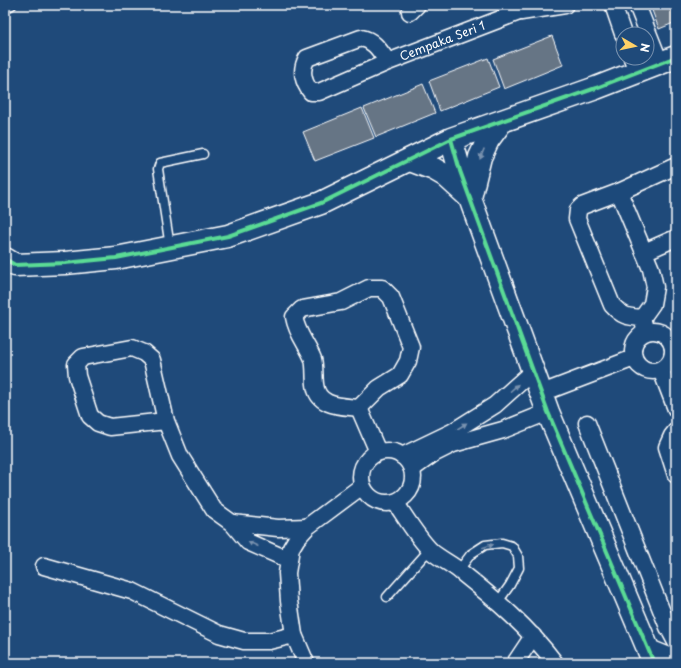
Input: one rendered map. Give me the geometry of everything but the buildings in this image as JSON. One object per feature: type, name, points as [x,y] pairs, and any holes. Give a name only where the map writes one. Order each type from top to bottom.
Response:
[{"type":"street","name":"Cempaka Seri 1","points":[[388,62],[373,42],[360,38],[307,58],[303,64],[302,71],[306,86],[311,92],[319,92],[388,62],[526,9],[565,5]]},
{"type":"street","points":[[612,5],[620,26]]},
{"type":"street","points":[[637,5],[668,60],[655,62]]},
{"type":"street","points":[[8,265],[65,263],[116,258],[228,236],[322,203],[451,139],[596,88],[632,66]]},
{"type":"street","points":[[470,198],[480,157],[488,140],[502,120]]},
{"type":"street","points":[[451,139],[460,171],[545,403],[637,623],[648,659],[676,662]]},
{"type":"street","points":[[410,160],[434,169],[446,176],[470,198]]},
{"type":"street","points":[[619,192],[651,269],[655,287],[652,304],[644,325],[636,340],[633,352],[634,358],[642,368],[655,371],[661,370],[666,366],[672,356],[674,345],[664,335],[659,332],[644,325],[618,312],[612,305],[577,219],[578,210],[582,206],[619,192],[676,166]]},
{"type":"street","points":[[644,252],[676,238]]},
{"type":"street","points":[[369,288],[382,288],[391,297],[411,347],[408,361],[400,375],[379,388],[358,408],[337,406],[323,401],[315,390],[313,360],[296,328],[294,317],[302,309],[341,302],[369,288]]},
{"type":"street","points":[[166,421],[110,427],[98,423],[90,416],[77,376],[76,364],[83,357],[132,348],[144,352],[152,360],[166,421],[180,456],[214,510],[232,523],[248,542],[289,560]]},
{"type":"street","points":[[412,469],[433,454],[453,444],[503,430],[545,403],[634,358]]},
{"type":"street","points":[[661,370],[676,409]]},
{"type":"street","points":[[402,456],[452,432],[495,405],[533,371]]},
{"type":"street","points":[[358,408],[378,452]]},
{"type":"street","points":[[586,424],[668,627],[676,642]]},
{"type":"street","points":[[676,431],[667,447],[676,474]]},
{"type":"street","points":[[378,452],[395,452],[408,461],[412,469],[413,477],[410,488],[402,498],[395,502],[379,502],[366,493],[362,486],[361,478],[365,462],[378,452]]},
{"type":"street","points":[[306,663],[294,635],[287,573],[291,548],[297,538],[307,527],[362,486]]},
{"type":"street","points":[[395,502],[430,549],[438,557],[459,570],[498,602],[533,636],[555,663]]},
{"type":"street","points":[[232,523],[278,528],[307,527]]},
{"type":"street","points":[[44,566],[132,591],[219,634],[244,641],[269,641],[294,635]]},
{"type":"street","points":[[515,663],[533,636]]},
{"type":"lane","points":[[5,9],[12,5]]},
{"type":"lane","points":[[170,248],[158,169],[160,163],[203,154]]},
{"type":"lane","points":[[459,570],[471,554],[485,545],[502,543],[512,546],[518,556],[519,568],[510,585],[498,602]]},
{"type":"lane","points":[[387,597],[430,549]]},
{"type":"cycle path","points":[[5,259],[15,265],[65,263],[116,258],[228,236],[321,203],[451,139],[596,88],[676,57]]},
{"type":"cycle path","points":[[451,139],[460,171],[548,412],[654,663]]}]
